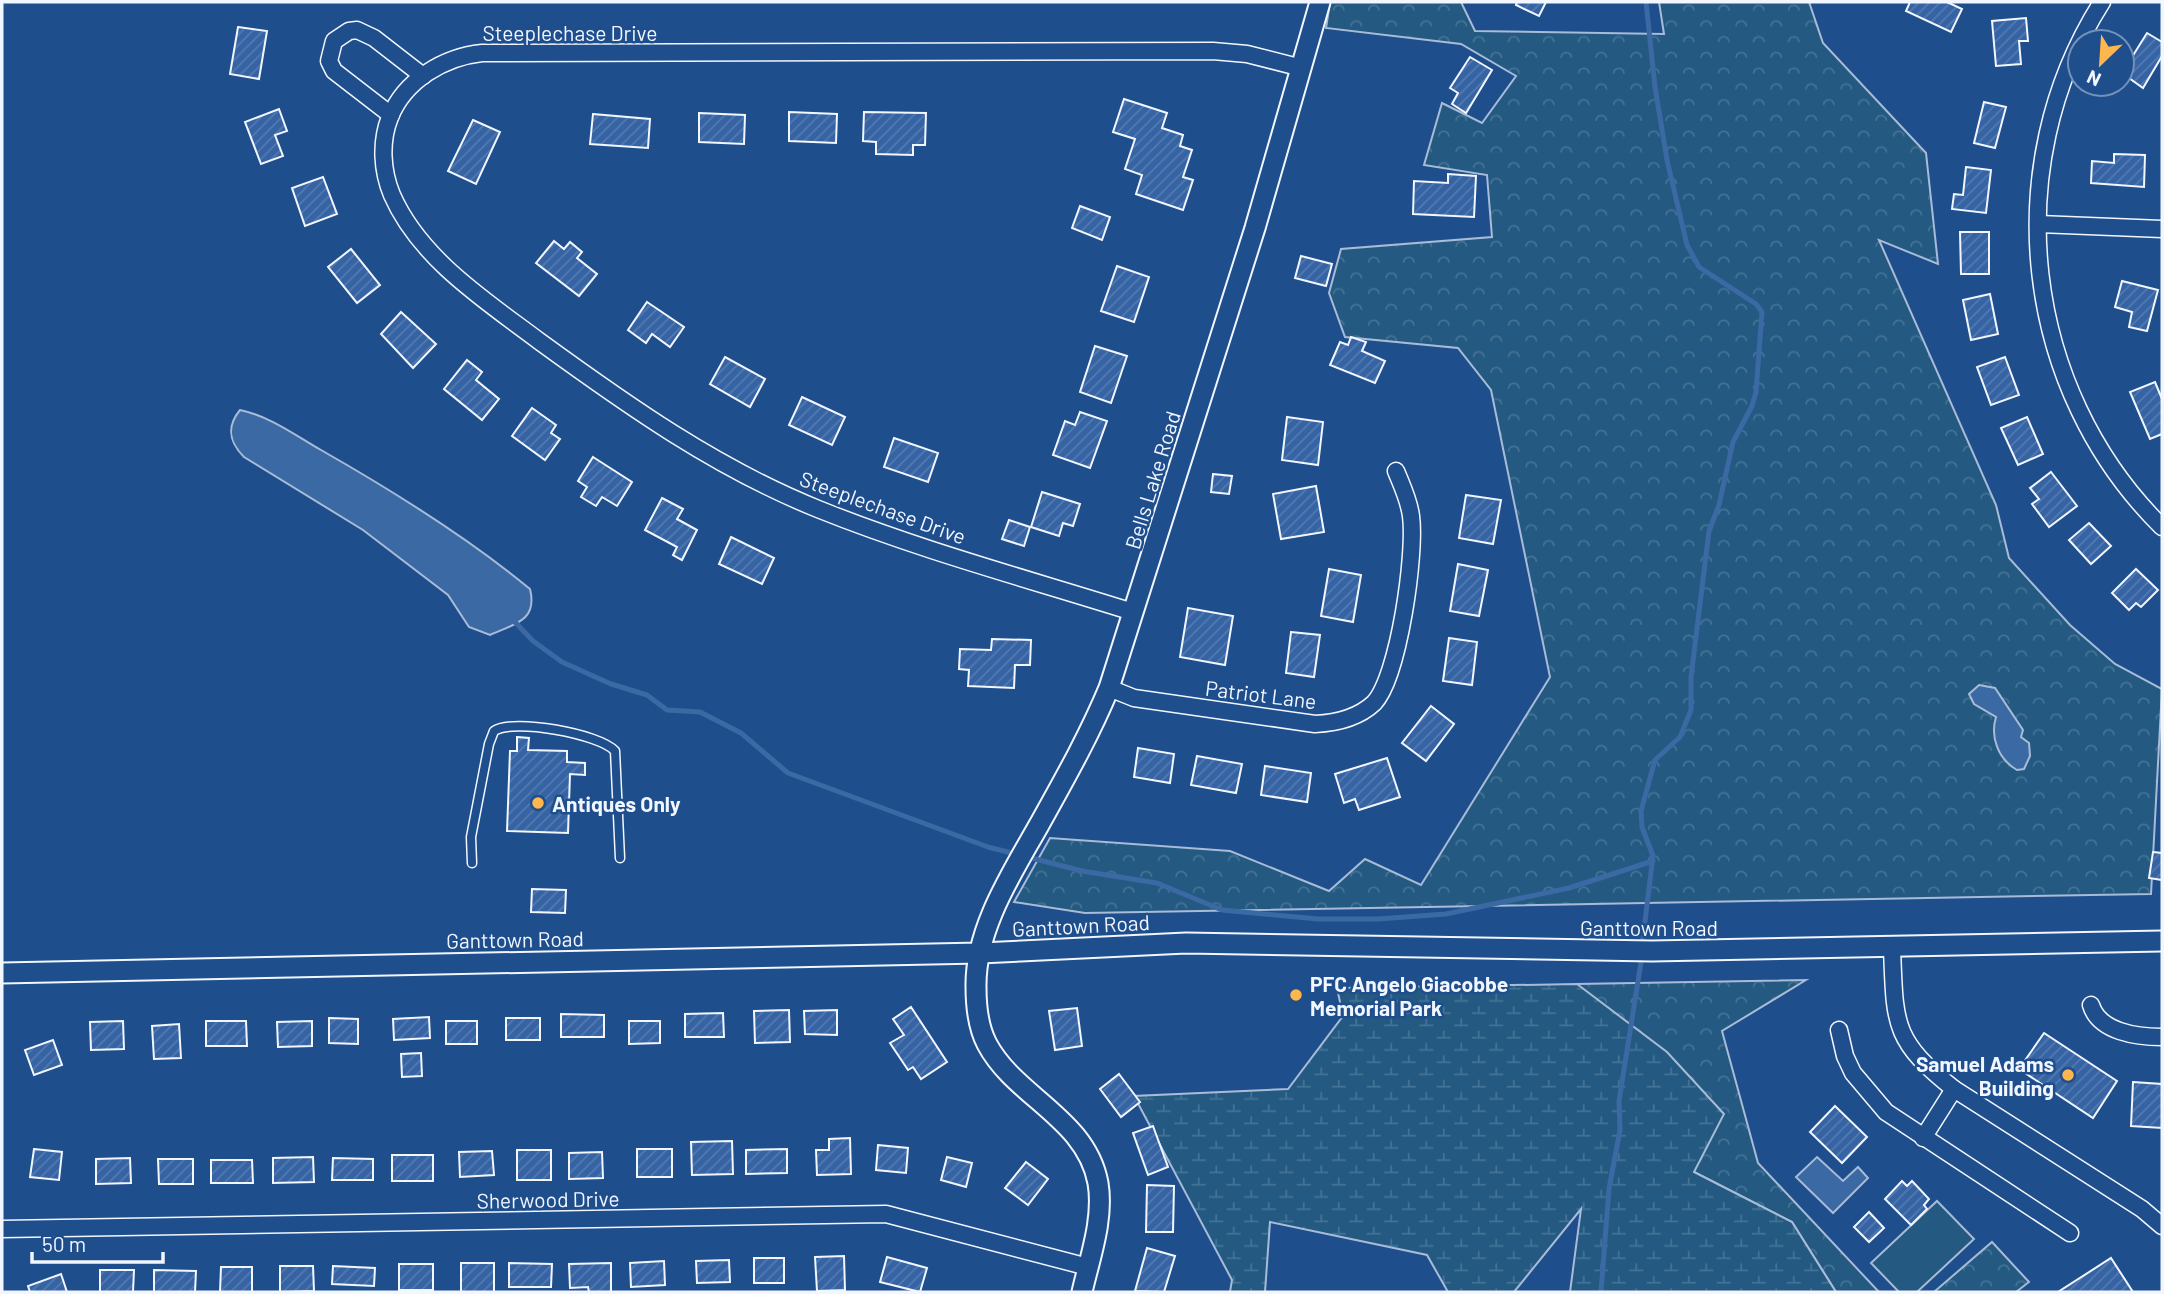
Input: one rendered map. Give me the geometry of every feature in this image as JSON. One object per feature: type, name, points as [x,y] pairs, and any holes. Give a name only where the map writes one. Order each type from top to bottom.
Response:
[{"type":"street","name":"Bells Lake Road","points":[[1082,1292],[1100,1204],[1092,1163],[1063,1121],[1010,1073],[986,1042],[978,1020],[976,984],[980,953],[1014,870],[1086,739],[1109,688],[1255,228],[1320,2]]},
{"type":"street","points":[[2097,3],[2056,94],[2041,165],[2039,224],[2042,299],[2058,362],[2081,415],[2105,457],[2135,498],[2162,527]]},
{"type":"street","points":[[391,115],[334,71],[329,61],[334,41],[349,31],[366,33],[423,76]]},
{"type":"street","name":"Steeplechase Drive","points":[[1133,612],[913,543],[817,508],[712,457],[634,409],[487,302],[447,268],[419,237],[393,197],[386,179],[384,149],[391,115],[408,90],[423,76],[452,59],[482,53],[1223,51],[1247,54],[1302,68]]},
{"type":"street","points":[[2039,224],[2162,229]]},
{"type":"street","name":"Patriot Lane","points":[[1109,688],[1134,698],[1315,724],[1342,720],[1373,704],[1389,678],[1398,648],[1412,535],[1408,499],[1396,471]]},
{"type":"street","name":"Ganttown Road","points":[[2,972],[980,953],[1186,943],[1652,951],[2162,941]]},
{"type":"street","points":[[1892,948],[1899,1026],[1909,1049],[1954,1089],[2052,1149],[2142,1209],[2162,1226]]},
{"type":"street","points":[[2091,1005],[2094,1016],[2109,1026],[2142,1036],[2162,1037]]},
{"type":"street","points":[[1839,1030],[1853,1073],[1873,1100],[1923,1139],[2070,1233]]},
{"type":"street","points":[[1923,1139],[1954,1089]]},
{"type":"street","name":"Sherwood Drive","points":[[2,1229],[886,1214],[1088,1266]]},
{"type":"lane","points":[[471,863],[471,837],[489,744],[494,731],[511,725],[601,740],[615,751],[620,858]]},
{"type":"green space","points":[[1330,2],[1461,2],[1475,31],[1664,34],[1659,2],[1809,2],[1823,43],[1926,153],[1938,264],[1879,240],[1996,505],[2009,558],[2070,625],[2115,664],[2162,689],[2151,894],[1085,913],[1014,902],[1050,838],[1230,851],[1329,891],[1365,859],[1421,885],[1550,677],[1491,390],[1458,348],[1345,337],[1329,293],[1341,249],[1492,237],[1487,175],[1424,165],[1442,103],[1482,123],[1516,76],[1461,44],[1326,28]]},
{"type":"green space","points":[[1806,980],[1722,1031],[1758,1163],[1879,1292],[1836,1292],[1792,1222],[1694,1172],[1577,984]]},
{"type":"green space","points":[[1577,984],[1667,1052],[1724,1114],[1694,1172],[1792,1222],[1836,1292],[1570,1292],[1581,1209],[1514,1292],[1448,1292],[1427,1255],[1270,1222],[1265,1292],[1230,1292],[1232,1280],[1134,1096],[1288,1089],[1343,1016],[1337,988]]},
{"type":"green space","points":[[1937,1201],[1974,1239],[1917,1292],[1899,1292],[1871,1263]]},
{"type":"green space","points":[[1992,1242],[2029,1282],[2016,1292],[1934,1292]]},
{"type":"shaded area","points":[[240,410],[272,421],[292,432],[455,533],[530,589],[532,600],[527,615],[515,624],[490,635],[469,627],[448,595],[363,530],[244,457],[235,446],[231,434],[233,422]]},
{"type":"shaded area","points":[[1979,685],[1995,688],[2023,730],[2021,737],[2029,743],[2030,756],[2024,769],[2017,770],[2000,754],[1994,732],[1996,717],[1974,704],[1969,694]]},
{"type":"shaded area","points":[[1817,1157],[1843,1181],[1858,1167],[1868,1178],[1833,1213],[1796,1177]]},
{"type":"building","points":[[1517,2],[1546,2],[1539,16],[1516,5]]},
{"type":"building","points":[[1910,2],[1947,2],[1962,9],[1951,32],[1906,11]]},
{"type":"building","points":[[2026,18],[2028,41],[2019,41],[2021,64],[1996,66],[1992,21]]},
{"type":"building","points":[[238,27],[267,31],[259,79],[230,74]]},
{"type":"building","points":[[2147,33],[2162,42],[2162,56],[2143,88],[2136,83],[2136,51]]},
{"type":"building","points":[[1470,57],[1492,70],[1466,113],[1452,104],[1458,93],[1450,88]]},
{"type":"building","points":[[1124,99],[1167,113],[1162,128],[1183,135],[1180,146],[1192,150],[1183,177],[1193,180],[1183,210],[1136,194],[1142,175],[1125,169],[1135,139],[1113,132]]},
{"type":"building","points":[[1984,102],[2006,107],[1995,148],[1974,143]]},
{"type":"building","points":[[279,109],[287,131],[275,135],[283,156],[261,164],[245,122]]},
{"type":"building","points":[[789,112],[837,114],[836,143],[789,141]]},
{"type":"building","points":[[864,112],[926,113],[925,145],[913,145],[913,155],[876,154],[876,142],[863,141]]},
{"type":"building","points":[[699,113],[745,115],[744,144],[699,142]]},
{"type":"building","points":[[593,114],[650,119],[648,148],[590,144]]},
{"type":"building","points":[[473,120],[500,132],[476,184],[448,171]]},
{"type":"building","points":[[2114,154],[2145,155],[2144,187],[2091,183],[2092,161],[2114,163]]},
{"type":"building","points":[[1966,167],[1991,170],[1986,213],[1952,209],[1954,194],[1963,195]]},
{"type":"building","points":[[1448,174],[1476,176],[1474,217],[1413,214],[1414,181],[1448,183]]},
{"type":"building","points":[[323,177],[337,214],[305,226],[292,188]]},
{"type":"building","points":[[1080,206],[1110,217],[1102,240],[1072,228]]},
{"type":"building","points":[[1960,232],[1989,232],[1989,274],[1961,274]]},
{"type":"building","points":[[554,241],[564,249],[570,242],[582,252],[577,258],[597,274],[579,296],[536,263]]},
{"type":"building","points":[[351,249],[380,285],[357,303],[328,267]]},
{"type":"building","points":[[1301,256],[1332,264],[1326,286],[1295,278]]},
{"type":"building","points":[[1117,266],[1149,277],[1134,322],[1101,311]]},
{"type":"building","points":[[2122,281],[2158,290],[2147,331],[2129,327],[2132,312],[2115,307]]},
{"type":"building","points":[[1990,294],[1998,334],[1971,340],[1963,300]]},
{"type":"building","points":[[647,302],[684,327],[670,347],[652,334],[646,343],[628,330]]},
{"type":"building","points":[[401,312],[436,344],[413,368],[381,334]]},
{"type":"building","points":[[1351,337],[1366,342],[1362,351],[1385,361],[1375,383],[1330,365],[1340,342],[1348,345]]},
{"type":"building","points":[[1095,346],[1127,356],[1111,403],[1080,392]]},
{"type":"building","points":[[725,357],[765,379],[750,407],[710,384]]},
{"type":"building","points":[[2005,357],[2019,395],[1991,405],[1977,367]]},
{"type":"building","points":[[467,360],[482,372],[476,380],[499,399],[482,420],[444,389]]},
{"type":"building","points":[[2155,382],[2162,399],[2162,434],[2150,439],[2130,392]]},
{"type":"building","points":[[802,397],[845,417],[832,445],[789,425]]},
{"type":"building","points":[[532,408],[556,425],[551,433],[560,439],[545,460],[512,436]]},
{"type":"building","points":[[1080,412],[1107,421],[1090,468],[1053,455],[1065,421],[1075,425]]},
{"type":"building","points":[[1287,417],[1323,422],[1318,465],[1282,460]]},
{"type":"building","points":[[2027,417],[2043,454],[2018,465],[2001,428]]},
{"type":"building","points":[[894,438],[938,453],[928,482],[884,467]]},
{"type":"building","points":[[593,457],[632,482],[617,506],[602,497],[596,506],[581,497],[587,487],[578,481]]},
{"type":"building","points":[[2051,472],[2077,506],[2049,527],[2032,504],[2039,499],[2030,488]]},
{"type":"building","points":[[1213,474],[1232,476],[1229,494],[1211,492]]},
{"type":"building","points":[[1316,486],[1324,532],[1281,539],[1273,494]]},
{"type":"building","points":[[1042,492],[1080,504],[1073,526],[1063,523],[1059,536],[1031,527]]},
{"type":"building","points":[[1466,495],[1501,500],[1493,544],[1459,538]]},
{"type":"building","points":[[662,498],[683,509],[677,519],[697,530],[682,560],[673,555],[677,547],[645,530]]},
{"type":"building","points":[[1009,520],[1030,527],[1024,546],[1002,539]]},
{"type":"building","points":[[2089,523],[2111,546],[2091,564],[2069,540]]},
{"type":"building","points":[[731,537],[774,558],[762,584],[719,564]]},
{"type":"building","points":[[1458,564],[1488,570],[1479,616],[1450,611]]},
{"type":"building","points":[[1329,569],[1361,575],[1353,622],[1321,616]]},
{"type":"building","points":[[2136,569],[2158,590],[2141,607],[2136,603],[2129,610],[2112,593]]},
{"type":"building","points":[[1188,608],[1233,616],[1225,665],[1180,657]]},
{"type":"building","points":[[1291,632],[1320,635],[1314,677],[1286,673]]},
{"type":"building","points":[[1449,638],[1477,642],[1472,685],[1443,681]]},
{"type":"building","points":[[992,639],[1031,640],[1030,665],[1015,665],[1014,688],[968,686],[969,670],[959,669],[960,649],[991,650]]},
{"type":"building","points":[[1431,706],[1454,724],[1426,761],[1402,743]]},
{"type":"building","name":"Antiques Only","points":[[517,737],[529,738],[528,750],[567,751],[567,762],[585,763],[585,775],[570,774],[568,833],[507,831],[510,751],[517,751]]},
{"type":"building","points":[[1138,748],[1174,754],[1170,783],[1134,777]]},
{"type":"building","points":[[1197,756],[1242,764],[1236,793],[1191,785]]},
{"type":"building","points":[[1387,758],[1400,797],[1359,810],[1355,799],[1344,803],[1335,774]]},
{"type":"building","points":[[1265,766],[1311,773],[1307,802],[1261,795]]},
{"type":"building","points":[[2153,852],[2162,853],[2162,880],[2149,878]]},
{"type":"building","points":[[532,889],[566,890],[565,913],[531,912]]},
{"type":"building","points":[[911,1007],[947,1062],[921,1079],[913,1067],[908,1070],[890,1043],[904,1035],[893,1019]]},
{"type":"building","points":[[1077,1008],[1082,1046],[1055,1050],[1049,1011]]},
{"type":"building","points":[[789,1010],[790,1042],[755,1043],[754,1011]]},
{"type":"building","points":[[837,1010],[837,1035],[805,1034],[804,1011]]},
{"type":"building","points":[[723,1013],[724,1037],[685,1037],[685,1014]]},
{"type":"building","points":[[561,1014],[604,1015],[604,1037],[561,1037]]},
{"type":"building","points":[[429,1017],[430,1038],[394,1040],[393,1019]]},
{"type":"building","points":[[329,1018],[358,1019],[358,1044],[329,1043]]},
{"type":"building","points":[[506,1018],[540,1018],[540,1040],[506,1040]]},
{"type":"building","points":[[123,1021],[124,1049],[91,1050],[90,1022]]},
{"type":"building","points":[[206,1021],[246,1021],[247,1046],[206,1046]]},
{"type":"building","points":[[312,1021],[312,1046],[278,1047],[277,1022]]},
{"type":"building","points":[[446,1021],[477,1021],[477,1044],[446,1044]]},
{"type":"building","points":[[629,1021],[660,1021],[660,1043],[629,1044]]},
{"type":"building","points":[[179,1024],[181,1058],[154,1059],[152,1026]]},
{"type":"building","name":"Samuel Adams Building","points":[[2044,1033],[2117,1081],[2093,1118],[2019,1069]]},
{"type":"building","points":[[53,1040],[62,1065],[34,1075],[25,1050]]},
{"type":"building","points":[[421,1053],[422,1076],[402,1077],[401,1054]]},
{"type":"building","points":[[1119,1074],[1140,1102],[1121,1117],[1100,1089]]},
{"type":"building","points":[[2133,1082],[2162,1084],[2162,1128],[2131,1126]]},
{"type":"building","points":[[1835,1106],[1867,1137],[1842,1163],[1810,1132]]},
{"type":"building","points":[[1153,1126],[1168,1167],[1148,1175],[1133,1133]]},
{"type":"building","points":[[850,1138],[851,1174],[817,1175],[816,1150],[829,1150],[829,1139]]},
{"type":"building","points":[[732,1141],[733,1174],[692,1175],[691,1142]]},
{"type":"building","points":[[878,1145],[908,1148],[906,1173],[876,1170]]},
{"type":"building","points":[[34,1149],[62,1152],[59,1180],[30,1177]]},
{"type":"building","points":[[637,1149],[672,1149],[672,1177],[637,1177]]},
{"type":"building","points":[[787,1149],[787,1173],[746,1174],[746,1150]]},
{"type":"building","points":[[517,1150],[551,1150],[551,1180],[517,1180]]},
{"type":"building","points":[[492,1151],[494,1175],[460,1177],[459,1152]]},
{"type":"building","points":[[602,1152],[603,1178],[569,1179],[569,1153]]},
{"type":"building","points":[[392,1155],[433,1155],[433,1181],[392,1181]]},
{"type":"building","points":[[313,1157],[314,1182],[273,1183],[273,1158]]},
{"type":"building","points":[[947,1157],[972,1163],[966,1187],[941,1180]]},
{"type":"building","points":[[130,1158],[131,1183],[96,1184],[96,1159]]},
{"type":"building","points":[[333,1158],[373,1159],[373,1180],[332,1180]]},
{"type":"building","points":[[158,1159],[193,1159],[193,1184],[159,1184]]},
{"type":"building","points":[[211,1160],[252,1160],[253,1183],[211,1183]]},
{"type":"building","points":[[1026,1162],[1048,1179],[1028,1205],[1005,1188]]},
{"type":"building","points":[[1902,1181],[1907,1186],[1912,1181],[1929,1199],[1924,1205],[1927,1209],[1911,1225],[1885,1199]]},
{"type":"building","points":[[1147,1185],[1174,1186],[1173,1232],[1146,1232]]},
{"type":"building","points":[[1869,1212],[1884,1228],[1869,1242],[1854,1227]]},
{"type":"building","points":[[1147,1248],[1175,1256],[1164,1292],[1135,1291]]},
{"type":"building","points":[[844,1256],[845,1290],[817,1291],[815,1257]]},
{"type":"building","points":[[887,1257],[927,1268],[920,1292],[880,1282]]},
{"type":"building","points":[[754,1258],[784,1258],[784,1283],[754,1283]]},
{"type":"building","points":[[2111,1258],[2133,1292],[2058,1292]]},
{"type":"building","points":[[729,1260],[730,1282],[697,1283],[696,1261]]},
{"type":"building","points":[[664,1261],[665,1285],[631,1287],[630,1263]]},
{"type":"building","points":[[461,1263],[494,1263],[494,1292],[461,1292]]},
{"type":"building","points":[[509,1263],[552,1264],[551,1287],[509,1287]]},
{"type":"building","points":[[611,1263],[611,1292],[589,1292],[588,1287],[570,1288],[569,1264]]},
{"type":"building","points":[[399,1264],[433,1264],[433,1290],[399,1290]]},
{"type":"building","points":[[280,1266],[313,1266],[314,1291],[280,1292]]},
{"type":"building","points":[[333,1266],[375,1268],[374,1286],[332,1284]]},
{"type":"building","points":[[221,1267],[252,1267],[252,1292],[220,1292]]},
{"type":"building","points":[[100,1270],[134,1270],[133,1292],[100,1292]]},
{"type":"building","points":[[154,1270],[196,1271],[195,1292],[154,1292]]},
{"type":"building","points":[[61,1274],[67,1292],[30,1292],[28,1286]]},
{"type":"waterway","points":[[1642,946],[1653,856],[1642,827],[1641,811],[1655,760],[1680,737],[1691,710],[1691,677],[1709,531],[1719,505],[1733,442],[1752,406],[1756,392],[1762,312],[1756,304],[1699,267],[1687,245],[1667,160],[1655,87],[1646,2]]},
{"type":"waterway","points":[[514,621],[533,641],[562,662],[611,684],[647,695],[667,710],[700,712],[741,733],[788,773],[988,847],[1082,871],[1157,883],[1222,910],[1318,919],[1378,919],[1446,914],[1569,888],[1653,861]]},
{"type":"waterway","points":[[1601,1292],[1609,1189],[1620,1130],[1619,1101],[1642,956]]},
{"type":"place","name":"Antiques Only","points":[[538,803]]},
{"type":"place","name":"PFC Angelo Giacobbe Memorial Park","points":[[1296,995]]},
{"type":"place","name":"Samuel Adams Building","points":[[2068,1075]]}]
